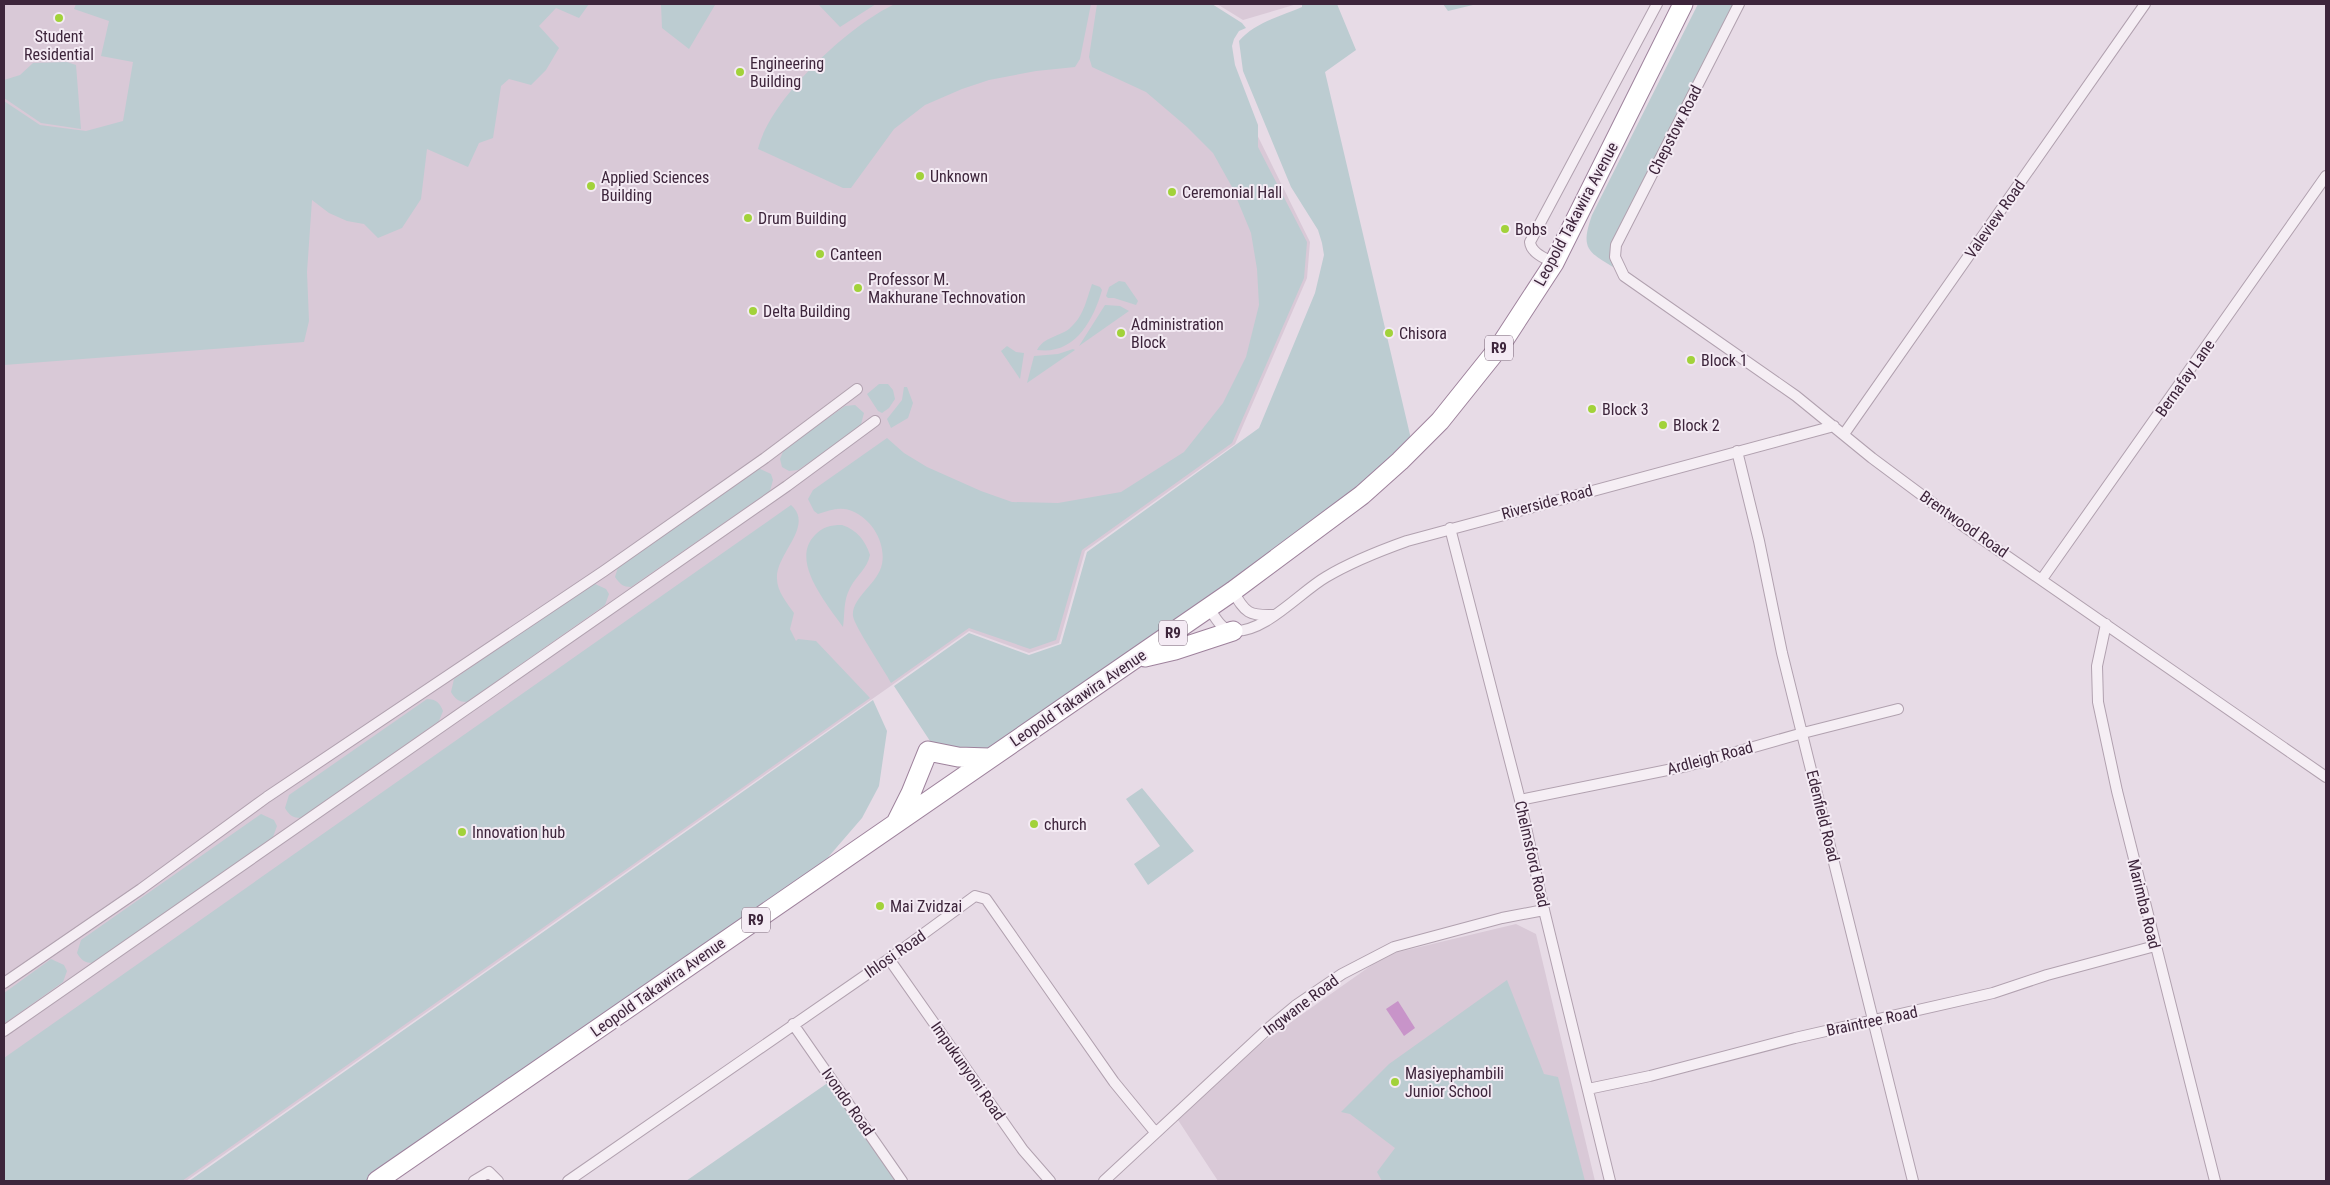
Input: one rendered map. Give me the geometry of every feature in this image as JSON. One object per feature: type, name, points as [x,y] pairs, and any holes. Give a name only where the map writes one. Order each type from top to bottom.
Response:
[{"type":"highway","name":"Leopold Takawira Avenue","points":[[377,1181],[1209,608],[1362,495],[1440,421],[1500,346],[1554,263],[1683,4]]},
{"type":"highway","points":[[1136,658],[1175,650],[1233,631]]},
{"type":"highway","points":[[896,824],[928,751],[944,755],[989,758]]},
{"type":"street","points":[[1554,263],[1534,252],[1530,242],[1657,4]]},
{"type":"street","name":"Chepstow Road","points":[[1615,257],[1616,245],[1739,4]]},
{"type":"street","name":"Valeview Road","points":[[1844,434],[2145,4]]},
{"type":"street","name":"Bernafay Lane","points":[[2042,579],[2326,176]]},
{"type":"street","name":"Brentwood Road","points":[[1615,257],[1624,276],[1796,396],[1872,458],[1962,525],[2326,777]]},
{"type":"street","points":[[4,983],[141,889],[267,797],[604,571],[765,458],[857,389]]},
{"type":"street","points":[[4,1031],[787,486],[875,421]]},
{"type":"street","name":"Riverside Road","points":[[1233,631],[1255,626],[1275,615],[1300,595],[1343,568],[1407,541],[1834,426]]},
{"type":"street","name":"Edenfield Road","points":[[1737,451],[1759,541],[1782,653],[1913,1181]]},
{"type":"street","name":"Chelmsford Road","points":[[1450,528],[1520,800],[1544,910],[1610,1181]]},
{"type":"street","points":[[1233,591],[1240,604],[1248,612],[1256,616],[1275,615]]},
{"type":"street","points":[[1209,608],[1218,622],[1233,631]]},
{"type":"street","name":"Marimba Road","points":[[2106,624],[2098,666],[2098,702],[2117,791],[2215,1181]]},
{"type":"street","name":"Ardleigh Road","points":[[1520,800],[1687,766],[1803,733],[1898,710]]},
{"type":"street","name":"Ihlosi Road","points":[[568,1181],[975,896],[986,899],[1114,1082],[1155,1132]]},
{"type":"street","name":"Ingwane Road","points":[[1108,1180],[1155,1132],[1271,1026],[1295,1006],[1342,974],[1394,946],[1502,918],[1544,910]]},
{"type":"street","name":"Braintree Road","points":[[1588,1088],[1650,1076],[1873,1020],[2000,991],[2047,975],[2155,946]]},
{"type":"street","name":"Impukunyoni Road","points":[[889,958],[1023,1150],[1050,1181]]},
{"type":"street","name":"Ivondo Road","points":[[792,1024],[902,1181]]},
{"type":"street","points":[[474,1181],[489,1172],[498,1181]]},
{"type":"shaded area","points":[[4,4],[1167,4],[1238,96],[1310,242],[1307,278],[1235,444],[1085,551],[1059,643],[1029,653],[969,631],[186,1181],[4,1181]]},
{"type":"shaded area","points":[[76,4],[589,4],[579,18],[556,8],[539,26],[559,48],[546,70],[531,85],[509,79],[501,86],[493,138],[479,143],[468,167],[427,149],[421,199],[402,228],[378,238],[364,224],[347,221],[329,213],[312,200],[307,272],[309,321],[304,342],[4,365],[4,101],[40,125],[86,131],[123,121],[133,62],[101,56],[109,21],[74,9]]},
{"type":"shaded area","points":[[661,4],[728,4],[715,5],[689,49],[662,28]]},
{"type":"shaded area","points":[[818,4],[876,4],[840,27]]},
{"type":"shaded area","points":[[895,4],[1091,4],[1080,59],[1075,67],[1036,71],[989,80],[925,105],[894,129],[851,188],[843,188],[758,149],[765,129],[794,87],[856,28]]},
{"type":"shaded area","points":[[1097,4],[1212,4],[1242,23],[1246,28],[1239,31],[1234,39],[1232,46],[1235,65],[1258,125],[1258,147],[1307,242],[1304,278],[1232,443],[1082,550],[1056,640],[1030,649],[969,628],[891,683],[853,616],[856,603],[880,571],[883,556],[880,540],[866,520],[852,511],[839,509],[818,514],[814,511],[808,499],[813,490],[887,438],[904,453],[927,467],[981,491],[1012,502],[1058,503],[1121,492],[1184,452],[1223,403],[1246,357],[1259,305],[1257,269],[1251,233],[1232,187],[1213,153],[1187,127],[1146,92],[1092,67],[1089,57]]},
{"type":"shaded area","points":[[1217,4],[1297,4],[1243,20]]},
{"type":"shaded area","points":[[1302,4],[1337,4],[1356,50],[1325,72],[1411,439],[1326,514],[994,747],[978,754],[939,750],[930,741],[894,686],[969,633],[1029,655],[1061,644],[1087,552],[1259,428],[1315,293],[1324,255],[1318,230],[1291,187],[1243,71],[1239,41],[1252,29],[1302,7]]},
{"type":"shaded area","points":[[1443,4],[1477,4],[1448,11]]},
{"type":"shaded area","points":[[1698,4],[1736,4],[1612,258],[1613,267],[1597,257],[1588,247],[1587,234],[1592,215]]},
{"type":"shaded area","points":[[67,62],[76,65],[81,129],[41,123],[4,98],[4,80],[20,75],[33,63]]},
{"type":"shaded area","points":[[1119,281],[1125,282],[1138,301],[1136,305],[1106,296],[1109,287]]},
{"type":"shaded area","points":[[1092,284],[1100,287],[1102,290],[1093,313],[1080,334],[1062,347],[1050,350],[1037,350],[1043,342],[1065,332],[1074,324],[1084,308]]},
{"type":"shaded area","points":[[1105,305],[1120,306],[1129,311],[1079,346]]},
{"type":"shaded area","points":[[1007,346],[1016,352],[1024,353],[1020,379],[1001,351]]},
{"type":"shaded area","points":[[1075,350],[1027,383],[1034,356],[1058,354]]},
{"type":"shaded area","points":[[879,384],[888,384],[893,390],[895,399],[889,408],[882,413],[878,411],[867,394]]},
{"type":"shaded area","points":[[904,387],[907,387],[913,403],[908,418],[891,428],[887,419],[902,400]]},
{"type":"shaded area","points":[[855,405],[864,413],[860,428],[798,470],[789,471],[782,467],[780,459],[784,449],[845,406]]},
{"type":"shaded area","points":[[758,468],[771,474],[773,480],[770,491],[631,587],[624,586],[615,577],[619,564]]},
{"type":"shaded area","points":[[791,505],[797,513],[799,522],[797,531],[778,570],[777,579],[781,592],[794,613],[790,629],[796,641],[798,639],[816,641],[870,698],[182,1181],[4,1181],[4,1058]]},
{"type":"shaded area","points":[[842,525],[860,536],[870,555],[848,593],[845,603],[843,627],[814,582],[808,570],[806,557],[808,546],[818,532],[827,527]]},
{"type":"shaded area","points":[[593,583],[606,589],[609,594],[605,605],[467,702],[459,701],[454,697],[451,692],[454,679]]},
{"type":"shaded area","points":[[427,699],[437,702],[443,711],[439,721],[301,818],[293,817],[288,813],[285,808],[289,795]]},
{"type":"shaded area","points":[[873,700],[887,731],[879,786],[862,818],[824,862],[763,909],[369,1181],[189,1181]]},
{"type":"shaded area","points":[[1142,788],[1194,851],[1148,885],[1134,864],[1160,846],[1126,799]]},
{"type":"shaded area","points":[[261,814],[274,820],[277,826],[273,837],[93,963],[85,962],[80,958],[77,953],[81,940]]},
{"type":"shaded area","name":"Masiyephambili Junior School","points":[[1516,924],[1536,934],[1595,1181],[1218,1181],[1178,1120],[1260,1044],[1386,955]]},
{"type":"shaded area","points":[[51,959],[64,965],[67,971],[63,982],[4,1024],[4,993]]},
{"type":"shaded area","points":[[1507,980],[1544,1074],[1558,1077],[1585,1181],[1382,1181],[1377,1172],[1395,1148],[1350,1114],[1341,1112],[1389,1064]]},
{"type":"shaded area","points":[[1398,1001],[1415,1028],[1404,1036],[1386,1009]]},
{"type":"shaded area","points":[[829,1082],[898,1181],[686,1181]]},
{"type":"place","name":"Student Residential","points":[[59,18]]},
{"type":"place","name":"Engineering Building","points":[[740,72]]},
{"type":"place","name":"Unknown","points":[[920,176]]},
{"type":"place","name":"Applied Sciences Building","points":[[591,186]]},
{"type":"place","name":"Ceremonial Hall","points":[[1172,192]]},
{"type":"place","name":"Drum Building","points":[[748,218]]},
{"type":"place","name":"Bobs","points":[[1505,229]]},
{"type":"place","name":"Canteen","points":[[820,254]]},
{"type":"place","name":"Professor M. Makhurane Technovation","points":[[858,288]]},
{"type":"place","name":"Delta Building","points":[[753,311]]},
{"type":"place","name":"Administration Block","points":[[1121,333]]},
{"type":"place","name":"Chisora","points":[[1389,333]]},
{"type":"place","name":"Block 1","points":[[1691,360]]},
{"type":"place","name":"Block 3","points":[[1592,409]]},
{"type":"place","name":"Block 2","points":[[1663,425]]},
{"type":"place","name":"church","points":[[1034,824]]},
{"type":"place","name":"Innovation hub","points":[[462,832]]},
{"type":"place","name":"Mai Zvidzai","points":[[880,906]]},
{"type":"place","name":"Masiyephambili Junior School","points":[[1395,1082]]}]
